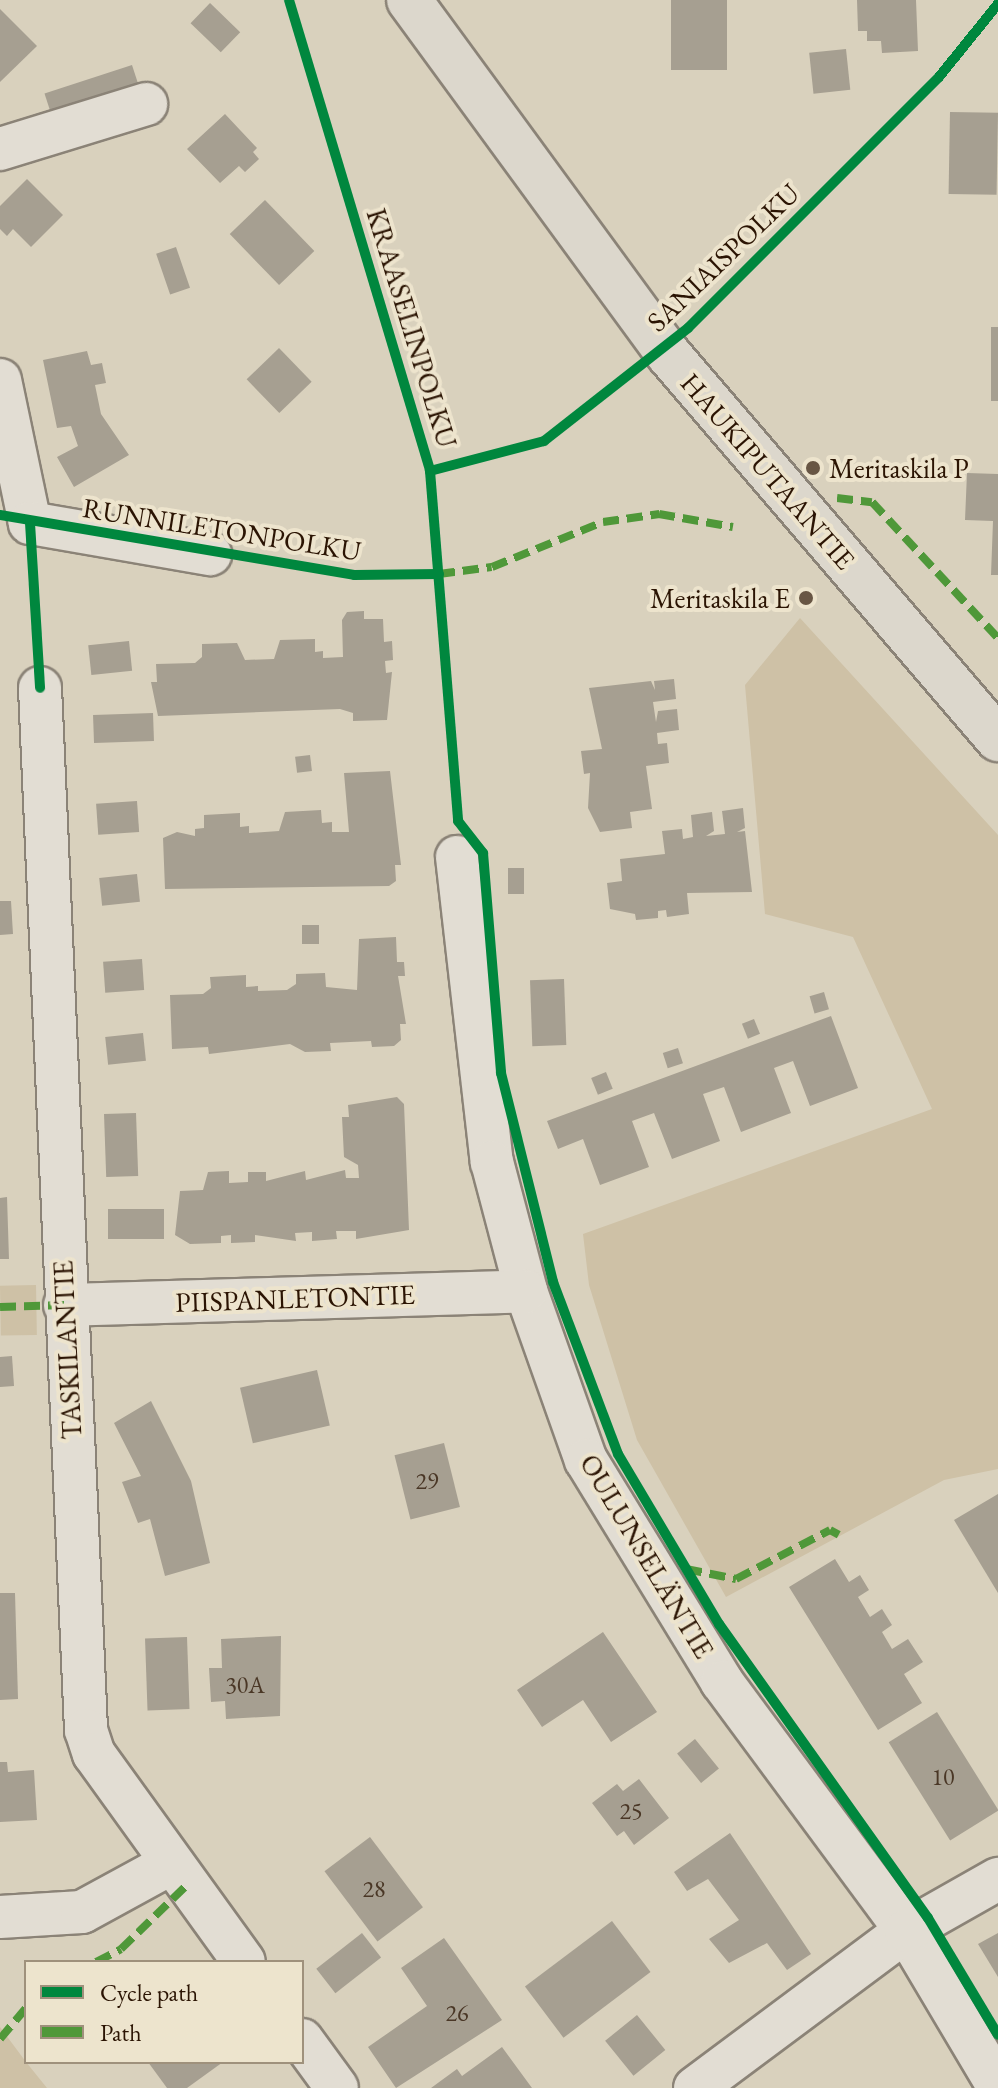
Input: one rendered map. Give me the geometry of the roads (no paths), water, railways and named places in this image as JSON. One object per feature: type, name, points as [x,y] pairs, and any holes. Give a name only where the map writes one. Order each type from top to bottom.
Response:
[{"type":"main road","name":"HAUKIPUTAANTIE","points":[[409,0],[669,355],[998,739]]},
{"type":"street","points":[[0,149],[146,104]]},
{"type":"street","name":"RUNNILETONPOLKU","points":[[0,380],[30,523],[210,554]]},
{"type":"street","name":"TASKILANTIE","points":[[40,688],[86,1730],[94,1754],[243,1960]]},
{"type":"street","name":"OULUNSELÄNTIE","points":[[457,857],[478,1080],[492,1162],[526,1291],[586,1460],[722,1682],[906,1931],[998,2086]]},
{"type":"street","name":"PIISPANLETONTIE","points":[[65,1305],[526,1291]]},
{"type":"street","points":[[0,1917],[82,1912],[172,1863]]},
{"type":"street","points":[[695,2088],[906,1931],[998,1879]]},
{"type":"street","points":[[304,2043],[337,2088]]},
{"type":"place","name":"Meritaskila P","points":[[813,468]]},
{"type":"place","name":"Meritaskila E","points":[[806,598]]}]
